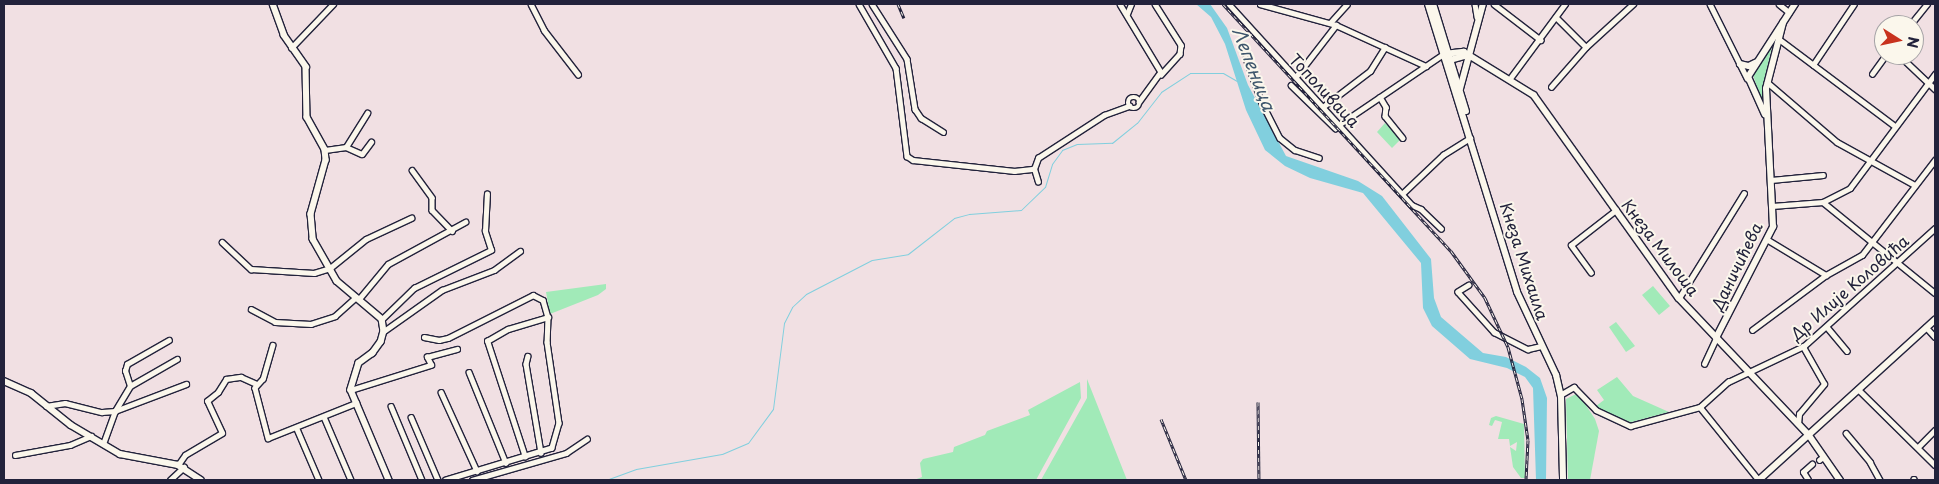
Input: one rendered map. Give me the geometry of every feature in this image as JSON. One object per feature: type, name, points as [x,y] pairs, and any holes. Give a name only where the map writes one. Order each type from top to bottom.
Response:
[{"type":"main road","name":"Кнеза Михаила","points":[[1428,4],[1471,137],[1514,284],[1541,346],[1555,369],[1560,395],[1564,480]]},
{"type":"main road","name":"Кнеза Михаила","points":[[1433,4],[1446,57],[1460,91],[1471,137]]},
{"type":"street","points":[[273,4],[291,48],[306,67],[307,116],[325,150],[326,160],[310,222],[315,243],[328,269],[357,298],[382,319],[384,331],[378,348],[359,363],[351,390],[389,480]]},
{"type":"street","points":[[291,48],[333,4]]},
{"type":"street","points":[[531,4],[544,30],[578,74]]},
{"type":"street","points":[[859,4],[896,68],[907,156],[924,162],[1014,172],[1034,169]]},
{"type":"street","points":[[872,4],[907,59],[915,109],[926,122],[943,132]]},
{"type":"street","points":[[1120,4],[1156,59],[1160,75]]},
{"type":"street","points":[[1127,14],[1131,4]]},
{"type":"street","points":[[1038,182],[1034,169],[1038,158],[1104,115],[1129,106],[1135,108],[1160,75],[1180,54],[1181,45],[1155,4]]},
{"type":"street","name":"Тополиваца","points":[[1229,4],[1324,106],[1402,194],[1441,228]]},
{"type":"street","points":[[1260,4],[1336,25],[1426,66]]},
{"type":"street","points":[[1330,23],[1347,4]]},
{"type":"street","points":[[1475,4],[1477,17]]},
{"type":"street","points":[[1460,91],[1477,17],[1483,4]]},
{"type":"street","points":[[1494,4],[1541,40]]},
{"type":"street","points":[[1511,78],[1541,40],[1565,4]]},
{"type":"street","points":[[1551,87],[1586,48],[1633,4]]},
{"type":"street","points":[[1710,4],[1748,78]]},
{"type":"street","points":[[1779,4],[1789,12]]},
{"type":"street","name":"Даничићева","points":[[1704,364],[1773,227],[1766,117],[1767,81],[1776,38],[1795,4]]},
{"type":"street","points":[[1813,65],[1854,4]]},
{"type":"street","points":[[1918,15],[1927,4]]},
{"type":"street","points":[[1556,17],[1586,48]]},
{"type":"street","points":[[1296,78],[1336,25]]},
{"type":"street","points":[[1776,38],[1896,126]]},
{"type":"street","name":"Даничићева","points":[[1766,117],[1748,78],[1755,63],[1776,38]]},
{"type":"street","points":[[1324,106],[1370,71],[1385,47]]},
{"type":"street","points":[[1340,124],[1426,66],[1446,57],[1468,54]]},
{"type":"street","name":"Кнеза Милоша","points":[[1468,54],[1511,78],[1537,98],[1679,298],[1809,436],[1821,458],[1840,480]]},
{"type":"street","points":[[1246,58],[1259,97],[1280,138],[1295,150],[1319,158]]},
{"type":"street","points":[[1740,64],[1749,66],[1755,63]]},
{"type":"street","points":[[1872,74],[1879,65]]},
{"type":"street","points":[[1910,65],[1930,82],[1935,89]]},
{"type":"street","points":[[1772,206],[1823,202],[1848,191],[1935,74]]},
{"type":"street","points":[[1767,81],[1833,138],[1915,185]]},
{"type":"street","name":"Тополиваца","points":[[1291,85],[1335,128]]},
{"type":"street","points":[[1380,97],[1386,107],[1385,116],[1403,138]]},
{"type":"street","points":[[1129,106],[1131,98],[1139,102]]},
{"type":"street","points":[[1760,104],[1764,104],[1766,99]]},
{"type":"street","points":[[346,147],[368,113]]},
{"type":"street","points":[[1402,194],[1443,155],[1471,137]]},
{"type":"street","points":[[325,150],[346,147],[362,154],[371,142]]},
{"type":"street","points":[[1752,330],[1826,275],[1862,255],[1935,160]]},
{"type":"street","points":[[412,170],[432,197],[432,210],[452,231]]},
{"type":"street","points":[[1770,180],[1823,175]]},
{"type":"street","points":[[1679,298],[1744,193]]},
{"type":"street","points":[[382,319],[414,288],[490,252],[485,220],[487,194]]},
{"type":"street","points":[[1823,202],[1935,292]]},
{"type":"street","points":[[1591,273],[1571,245],[1616,210]]},
{"type":"street","points":[[222,242],[253,269],[302,274],[328,269],[366,239],[411,218]]},
{"type":"street","points":[[251,309],[275,322],[311,324],[335,316],[357,298],[388,264],[452,231],[465,222]]},
{"type":"street","name":"Др Илије Коловића","points":[[1700,407],[1728,382],[1803,346],[1935,228]]},
{"type":"street","points":[[1768,240],[1826,275]]},
{"type":"street","points":[[384,331],[442,290],[494,270],[520,251]]},
{"type":"street","points":[[1470,285],[1458,292],[1490,328],[1519,346],[1530,350],[1541,346]]},
{"type":"street","points":[[424,337],[439,340],[448,338],[533,295],[543,300],[548,316],[547,342],[560,423],[552,448],[446,480]]},
{"type":"street","points":[[525,457],[487,345],[488,338],[548,316]]},
{"type":"street","points":[[1560,395],[1572,386],[1596,410],[1630,426],[1700,407],[1759,480],[1935,320]]},
{"type":"street","points":[[1826,327],[1847,351]]},
{"type":"street","points":[[1926,327],[1935,337]]},
{"type":"street","points":[[130,386],[125,371],[127,364],[169,340]]},
{"type":"street","points":[[273,345],[264,379],[255,388],[268,438],[297,429],[356,402]]},
{"type":"street","points":[[1798,424],[1799,414],[1824,384],[1803,346]]},
{"type":"street","points":[[351,390],[430,365],[428,357],[457,349]]},
{"type":"street","points":[[528,356],[526,364],[541,452]]},
{"type":"street","points":[[103,444],[116,412],[130,386],[177,359]]},
{"type":"street","points":[[469,372],[506,462]]},
{"type":"street","points":[[170,480],[181,466],[185,455],[222,432],[207,401],[218,392],[226,379],[248,378],[257,384]]},
{"type":"street","points":[[4,381],[31,393],[46,406],[103,444],[133,458],[181,466],[201,480]]},
{"type":"street","points":[[46,406],[65,403],[102,412],[116,412],[186,384]]},
{"type":"street","points":[[1858,389],[1935,465]]},
{"type":"street","points":[[441,392],[477,471]]},
{"type":"street","points":[[391,406],[422,480]]},
{"type":"street","points":[[324,417],[351,480]]},
{"type":"street","points":[[411,417],[438,480]]},
{"type":"street","points":[[297,429],[319,480]]},
{"type":"street","points":[[1918,448],[1935,430]]},
{"type":"street","points":[[1846,433],[1870,462],[1880,480]]},
{"type":"street","points":[[15,455],[70,445],[91,436]]},
{"type":"street","points":[[472,480],[566,453],[587,439]]},
{"type":"street","points":[[1808,480],[1803,472],[1812,464]]},
{"type":"green space","points":[[1773,42],[1764,82],[1762,102],[1753,75]]},
{"type":"green space","points":[[1385,123],[1401,139],[1392,148],[1377,132]]},
{"type":"green space","points":[[606,284],[606,289],[598,295],[550,314],[546,292]]},
{"type":"green space","points":[[1653,286],[1670,306],[1659,315],[1642,295]]},
{"type":"green space","points":[[1616,322],[1635,346],[1626,352],[1609,327]]},
{"type":"green space","points":[[1617,377],[1633,396],[1669,412],[1628,423],[1599,409],[1596,406],[1604,400],[1597,390]]},
{"type":"green space","points":[[1087,379],[1127,480],[1041,480],[1087,398]]},
{"type":"green space","points":[[1080,382],[1081,398],[1036,480],[914,480],[922,477],[920,463],[923,459],[953,452],[954,447],[985,435],[987,431],[1030,415],[1028,410]]},
{"type":"green space","points":[[1578,393],[1595,419],[1599,431],[1590,480],[1568,480],[1566,399]]},
{"type":"green space","points":[[1496,416],[1524,424],[1525,478],[1521,478],[1513,467],[1510,447],[1516,451],[1517,442],[1510,446],[1509,439],[1498,439],[1502,422],[1495,420],[1492,426],[1489,425],[1491,418]]},
{"type":"water","points":[[1196,4],[1210,4],[1227,28],[1248,85],[1286,156],[1358,181],[1382,196],[1431,259],[1434,298],[1441,317],[1483,353],[1506,357],[1526,367],[1540,378],[1547,398],[1546,480],[1536,480],[1533,388],[1525,377],[1507,368],[1470,359],[1432,326],[1423,308],[1421,263],[1363,193],[1310,178],[1285,166],[1265,150],[1246,110],[1225,44],[1211,17]]},
{"type":"waterway","points":[[606,480],[636,469],[722,454],[748,443],[773,409],[784,323],[792,307],[806,294],[872,260],[908,254],[954,218],[969,214],[1021,210],[1045,187],[1052,164],[1062,150],[1077,144],[1112,143],[1137,123],[1161,92],[1190,73],[1223,73],[1237,81]]},
{"type":"railway","points":[[898,4],[904,18]]},
{"type":"railway","points":[[1223,4],[1451,251],[1485,298],[1508,347],[1522,399],[1528,440],[1526,480]]},
{"type":"railway","points":[[1258,402],[1259,480]]},
{"type":"railway","points":[[1161,419],[1186,480]]},
{"type":"water label","name":"Лепеница","points":[[1254,69]]}]
